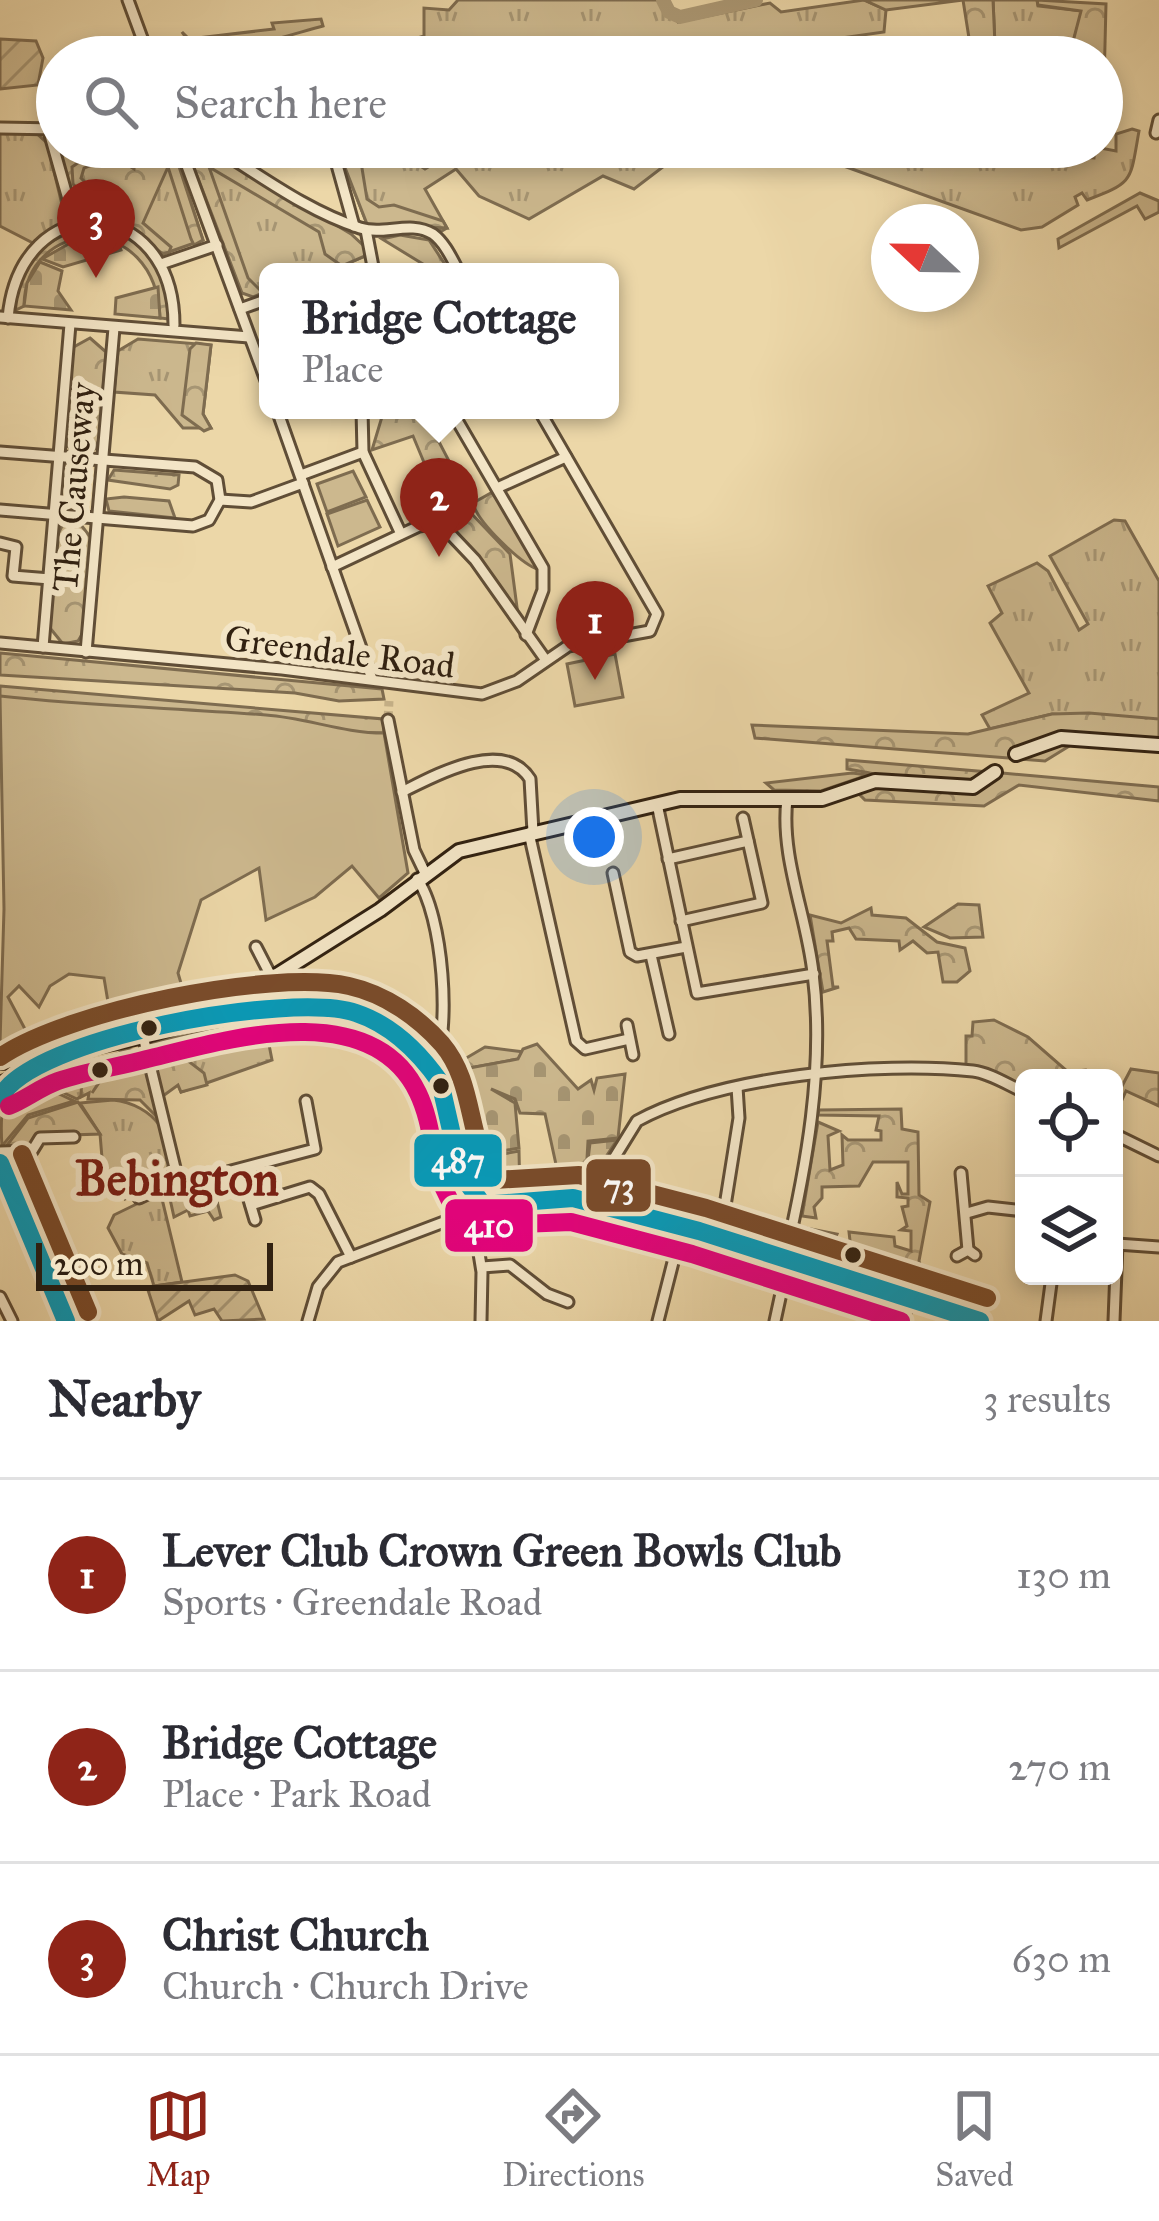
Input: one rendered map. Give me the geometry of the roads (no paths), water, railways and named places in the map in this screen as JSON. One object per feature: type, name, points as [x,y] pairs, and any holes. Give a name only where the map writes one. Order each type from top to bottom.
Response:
[{"type":"main road","points":[[1016,754],[1060,738],[1159,745]]},
{"type":"main road","points":[[251,1009],[254,994],[272,979],[380,910],[459,851],[698,797],[822,799],[875,781],[973,787],[995,772]]},
{"type":"main road","points":[[1,1062],[46,1060],[251,1009],[354,1012],[393,1031],[433,1070],[440,1082],[461,1174],[476,1206],[561,1198],[587,1202],[720,1237],[980,1321]]},
{"type":"main road","points":[[6,1082],[46,1060]]},
{"type":"main road","points":[[0,1098],[10,1067],[1,1062]]},
{"type":"main road","points":[[0,1162],[66,1321]]},
{"type":"main road","points":[[903,1321],[905,1298]]},
{"type":"street","points":[[128,0],[141,36]]},
{"type":"street","points":[[1156,133],[1159,120]]},
{"type":"street","points":[[0,128],[36,129]]},
{"type":"street","points":[[61,168],[75,224]]},
{"type":"street","points":[[188,168],[259,363]]},
{"type":"street","points":[[247,168],[294,198],[354,226],[429,232],[452,263]]},
{"type":"street","points":[[338,168],[354,226]]},
{"type":"street","points":[[174,325],[174,297],[164,262],[124,230],[75,224],[28,250],[14,275],[4,318],[249,337]]},
{"type":"street","points":[[366,230],[372,263]]},
{"type":"street","points":[[164,262],[217,245]]},
{"type":"street","points":[[240,309],[259,302]]},
{"type":"street","name":"The Causeway","points":[[44,647],[70,324]]},
{"type":"street","name":"The Causeway","points":[[86,652],[114,328]]},
{"type":"street","points":[[280,419],[372,679]]},
{"type":"street","points":[[362,419],[363,452],[400,534]]},
{"type":"street","points":[[456,419],[517,516],[545,580],[526,634]]},
{"type":"street","points":[[497,488],[566,458],[544,419]]},
{"type":"street","points":[[0,452],[195,467],[217,480],[220,500],[209,520],[194,526],[0,510]]},
{"type":"street","points":[[220,500],[251,502],[363,452]]},
{"type":"street","name":"Greendale Road","points":[[0,644],[482,694],[517,681],[568,646],[644,633],[656,624],[657,614],[566,458]]},
{"type":"street","points":[[332,567],[431,523],[448,529],[545,659]]},
{"type":"street","points":[[0,543],[16,547],[14,576],[50,579]]},
{"type":"street","points":[[389,700],[391,684]]},
{"type":"street","points":[[388,720],[414,850],[442,948],[433,1070]]},
{"type":"street","points":[[402,792],[473,762],[515,766],[530,779],[531,833],[576,1041],[585,1049],[629,1039]]},
{"type":"street","points":[[775,1321],[810,1130],[814,1072],[814,974],[785,830],[787,799]]},
{"type":"street","points":[[657,804],[697,993],[814,974]]},
{"type":"street","points":[[681,921],[762,903],[743,818]]},
{"type":"street","points":[[668,859],[748,841]]},
{"type":"street","points":[[613,872],[628,949],[638,956],[686,947]]},
{"type":"street","points":[[256,947],[272,979]]},
{"type":"street","points":[[651,955],[669,1034]]},
{"type":"street","points":[[627,1025],[634,1054]]},
{"type":"street","points":[[143,1036],[174,1149],[171,1180]]},
{"type":"street","points":[[587,1202],[637,1121],[736,1087],[814,1072],[973,1072],[1015,1088]]},
{"type":"street","points":[[720,1237],[739,1118],[736,1087]]},
{"type":"street","points":[[139,1198],[171,1180],[194,1181],[315,1149],[306,1101]]},
{"type":"street","points":[[0,1152],[22,1154],[32,1151],[40,1138],[74,1137]]},
{"type":"street","points":[[1123,1138],[1159,1156]]},
{"type":"street","points":[[957,1256],[971,1252],[960,1171]]},
{"type":"street","points":[[250,1205],[310,1187],[320,1194],[351,1257]]},
{"type":"street","points":[[247,1192],[255,1220]]},
{"type":"street","points":[[308,1321],[326,1272],[351,1257],[476,1206],[481,1321]]},
{"type":"street","points":[[967,1214],[988,1208],[1015,1210]]},
{"type":"street","points":[[658,1321],[682,1227]]},
{"type":"street","points":[[1123,1245],[1159,1247]]},
{"type":"street","points":[[482,1268],[510,1265],[547,1294],[568,1302]]},
{"type":"street","points":[[1046,1321],[1051,1285]]},
{"type":"street","points":[[1114,1285],[1114,1321]]},
{"type":"street","points":[[0,1297],[12,1321]]},
{"type":"waterway","points":[[663,0],[669,12],[680,17],[756,0]]},
{"type":"tunnel","points":[[388,720],[389,701]]},
{"type":"place","name":"Christ Church","points":[[96,278]]},
{"type":"place","name":"Bridge Cottage","points":[[439,557]]},
{"type":"place","name":"Lever Club Crown Green Bowls Club","points":[[595,680]]},
{"type":"district","name":"Bebington","points":[[177,1178]]}]
